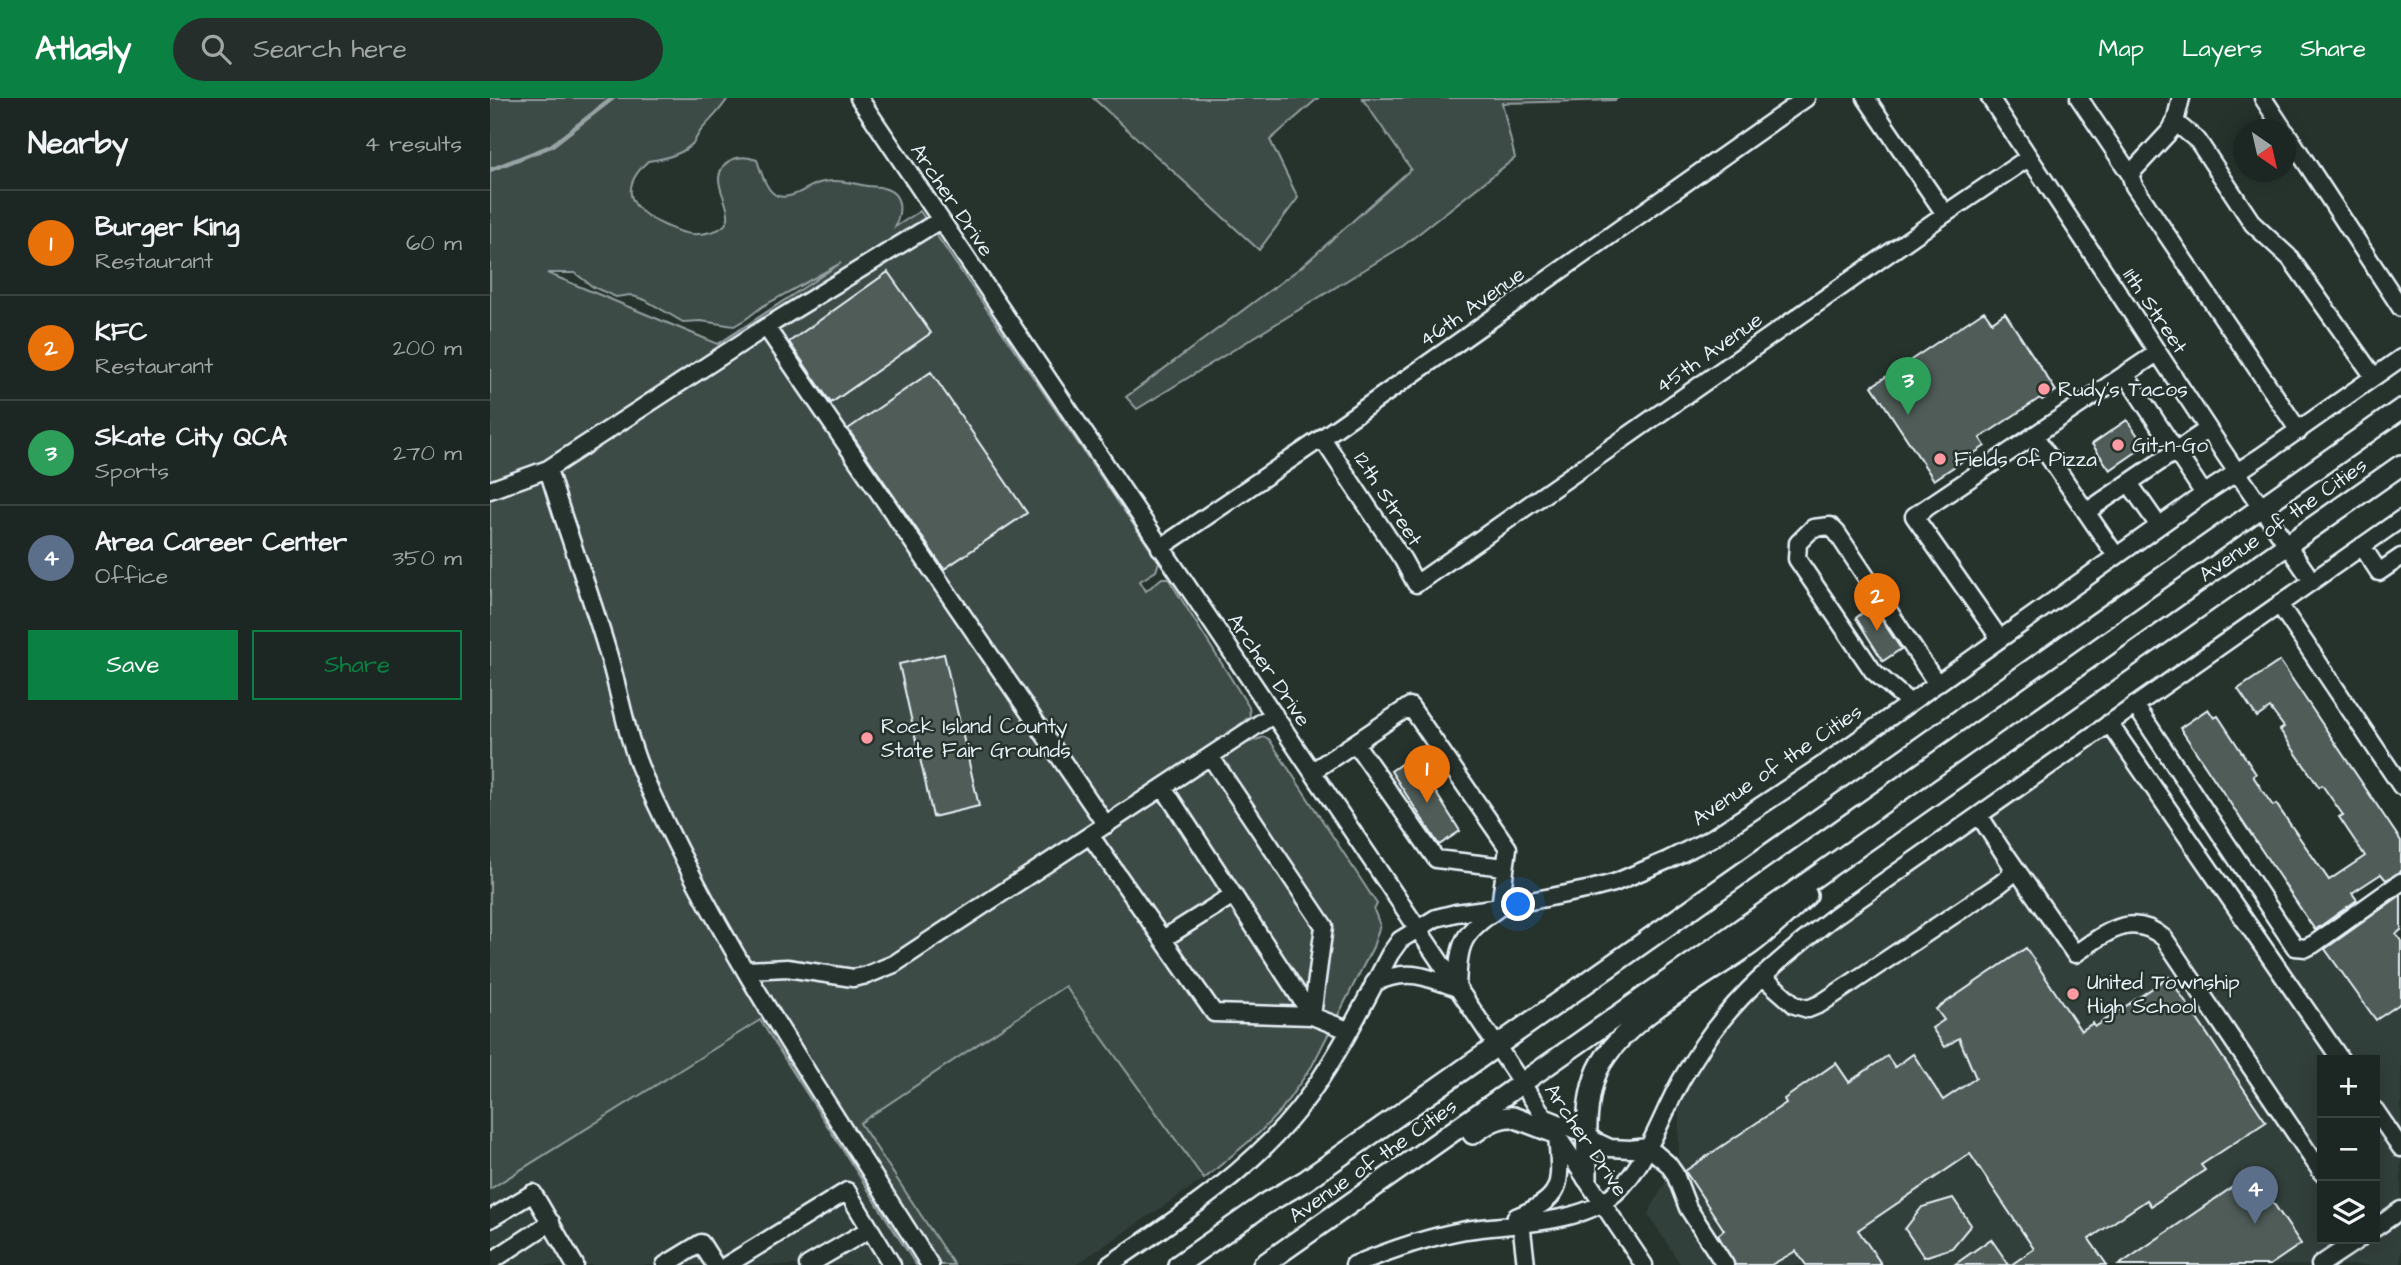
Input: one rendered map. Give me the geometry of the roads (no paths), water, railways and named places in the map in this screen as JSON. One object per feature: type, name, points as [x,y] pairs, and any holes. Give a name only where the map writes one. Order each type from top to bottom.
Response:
[{"type":"main road","name":"Avenue of the Cities","points":[[1178,1265],[1265,1204],[1305,1181],[2401,409]]},
{"type":"main road","name":"Avenue of the Cities","points":[[1263,1265],[2401,465]]},
{"type":"main road","points":[[1587,1178],[1589,1102],[1600,1064],[1618,1039],[1648,1014],[1768,930],[1881,830]]},
{"type":"main road","name":"Avenue of the Cities","points":[[1526,1025],[1760,860]]},
{"type":"main road","points":[[1277,1265],[1330,1234],[1489,1123],[1513,1117],[1551,1126]]},
{"type":"main road","points":[[1191,1265],[1305,1181]]},
{"type":"street","name":"Archer Drive","points":[[859,98],[1644,1265]]},
{"type":"street","name":"46th Avenue","points":[[1160,548],[1322,438],[1806,98]]},
{"type":"street","points":[[1866,98],[1945,214]]},
{"type":"street","name":"11th Street","points":[[1990,98],[2157,353],[2312,581]]},
{"type":"street","points":[[2079,98],[2130,174],[2134,186],[2299,430]]},
{"type":"street","points":[[2130,174],[2170,131],[2181,98]]},
{"type":"street","points":[[2263,98],[2277,119]]},
{"type":"street","points":[[2175,122],[2198,141],[2253,224],[2290,258],[2374,377]]},
{"type":"street","points":[[2296,148],[2401,308]]},
{"type":"street","name":"45th Avenue","points":[[1416,584],[2028,158]]},
{"type":"street","points":[[490,490],[548,469],[766,327],[940,219]]},
{"type":"street","points":[[766,327],[1106,825]]},
{"type":"street","points":[[2000,639],[1914,516],[2157,353]]},
{"type":"street","name":"Avenue of the Cities","points":[[1109,1265],[1197,1203],[1262,1149],[1310,1093],[1390,954],[1400,940],[1416,928],[1436,918],[1457,913],[1591,890],[1614,883],[1690,849],[1736,823],[2401,359]]},
{"type":"street","points":[[2125,374],[2204,494]]},
{"type":"street","points":[[2086,512],[2208,429]]},
{"type":"street","points":[[2034,435],[2116,556]]},
{"type":"street","name":"12th Street","points":[[1322,438],[1416,584]]},
{"type":"street","points":[[548,469],[608,653],[632,748],[644,777],[699,887],[747,970],[930,1265]]},
{"type":"street","points":[[2129,483],[2159,526]]},
{"type":"street","points":[[1354,1265],[1406,1246],[1463,1231],[1575,1215],[1604,1202],[1626,1184],[1648,1147],[1679,1083],[1705,1042],[1728,1011],[1762,976],[1835,916],[2401,519]]},
{"type":"street","points":[[1910,703],[1878,675],[1797,559],[1798,543],[1813,528],[1830,526],[1837,533],[1937,684]]},
{"type":"street","points":[[2362,546],[2379,572],[2399,562],[2384,531]]},
{"type":"street","points":[[2279,604],[2401,786]]},
{"type":"street","points":[[2135,705],[2295,947],[2306,948],[2314,944],[2401,882]]},
{"type":"street","points":[[1313,771],[1410,706],[1508,848],[1500,907],[1464,937],[1458,964],[1457,988],[1403,973],[1374,983]]},
{"type":"street","points":[[747,970],[787,968],[853,978],[894,964],[1274,714]]},
{"type":"street","points":[[1397,715],[1392,726],[1377,737],[1372,747],[1374,758],[1422,827],[1436,859]]},
{"type":"street","points":[[2109,723],[2338,1055]]},
{"type":"street","points":[[1355,743],[1436,859],[1505,867]]},
{"type":"street","points":[[1210,756],[1324,926],[1312,1016]]},
{"type":"street","points":[[1163,787],[1312,1016]]},
{"type":"street","points":[[1979,815],[2075,954],[2112,929],[2127,925],[2154,929],[2164,938],[2317,1166]]},
{"type":"street","points":[[1090,835],[1214,1013],[1312,1016],[1348,1030]]},
{"type":"street","points":[[1762,976],[1795,1005],[1808,1009],[1820,1004],[2000,884],[2010,876],[2012,866],[2007,856]]},
{"type":"street","points":[[1163,939],[1233,894]]},
{"type":"street","points":[[2380,1117],[2401,1148]]},
{"type":"street","points":[[1495,1226],[1534,1210],[1557,1188],[1560,1175],[1551,1126],[1588,1135],[1610,1148],[1630,1150],[1648,1147],[1668,1164],[1675,1174],[1688,1208],[1725,1265]]},
{"type":"street","points":[[727,1265],[847,1191],[892,1265]]},
{"type":"street","points":[[857,1207],[884,1192]]},
{"type":"street","points":[[490,1219],[533,1193],[551,1222],[570,1263]]},
{"type":"street","points":[[2380,1225],[2401,1210]]},
{"type":"street","points":[[490,1262],[551,1222]]},
{"type":"street","points":[[1521,1222],[1526,1265]]},
{"type":"street","points":[[808,1265],[870,1229]]},
{"type":"street","points":[[665,1265],[701,1242],[715,1265]]},
{"type":"street","points":[[2320,1265],[2352,1244]]},
{"type":"waterway","points":[[490,170],[551,146],[613,98]]},
{"type":"place","name":"Rudy's Tacos","points":[[2044,389]]},
{"type":"place","name":"Skate City QCA","points":[[1908,415]]},
{"type":"place","name":"Git-n-Go","points":[[2118,445]]},
{"type":"place","name":"Fields of Pizza","points":[[1940,459]]},
{"type":"place","name":"KFC","points":[[1877,631]]},
{"type":"place","name":"Rock Island County State Fair Grounds","points":[[867,738]]},
{"type":"place","name":"Burger King","points":[[1427,803]]},
{"type":"place","name":"United Township High School","points":[[2073,994]]},
{"type":"place","name":"Area Career Center","points":[[2255,1224]]}]
